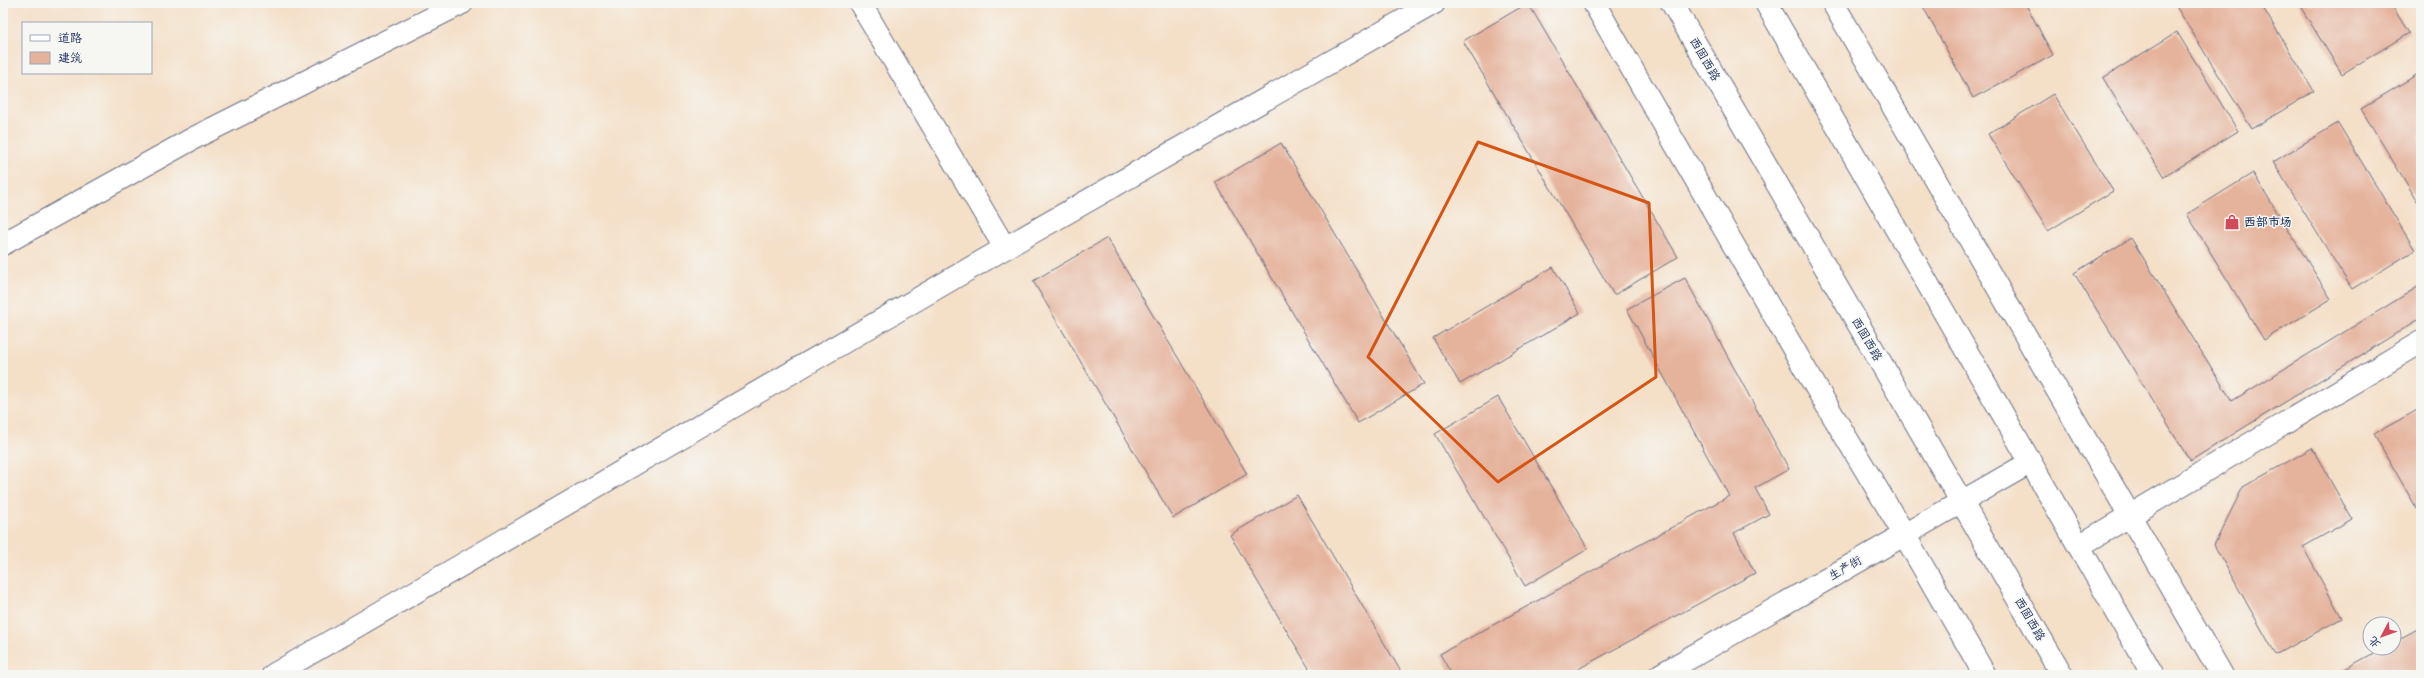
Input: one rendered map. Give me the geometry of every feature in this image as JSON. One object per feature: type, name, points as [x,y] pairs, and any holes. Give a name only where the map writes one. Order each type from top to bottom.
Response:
[{"type":"street","points":[[3,244],[194,138],[462,3]]},
{"type":"street","points":[[860,3],[1006,248]]},
{"type":"street","points":[[273,675],[1006,248],[1434,3]]},
{"type":"street","points":[[1594,3],[1805,369],[1904,534],[1985,675]]},
{"type":"street","name":"西固西路","points":[[1672,3],[2062,675]]},
{"type":"street","points":[[1766,3],[2153,675]]},
{"type":"street","points":[[1833,3],[2222,675]]},
{"type":"street","points":[[2079,546],[2421,342]]},
{"type":"street","name":"生产街","points":[[1660,675],[2031,462]]},
{"type":"highlighted area","points":[[1478,142],[1649,203],[1656,377],[1498,482],[1368,357]]},
{"type":"building","points":[[1528,3],[1678,257],[1614,295],[1463,41]]},
{"type":"building","points":[[1921,3],[2025,3],[2053,55],[1973,98]]},
{"type":"building","points":[[2174,3],[2260,3],[2314,91],[2252,129]]},
{"type":"building","points":[[2298,3],[2390,3],[2409,33],[2342,74]]},
{"type":"building","points":[[2177,32],[2238,131],[2164,177],[2103,78]]},
{"type":"building","points":[[2421,72],[2421,207],[2361,109]]},
{"type":"building","points":[[2053,94],[2113,191],[2048,231],[1988,134]]},
{"type":"building","points":[[2338,123],[2415,250],[2352,289],[2273,162]]},
{"type":"building","points":[[1281,143],[1424,384],[1358,423],[1215,182]]},
{"type":"building","points":[[2253,173],[2331,299],[2264,340],[2187,214]]},
{"type":"building","points":[[1107,238],[1247,474],[1173,518],[1033,281]]},
{"type":"building","points":[[2131,238],[2232,401],[2421,285],[2421,318],[2190,461],[2074,273]]},
{"type":"building","points":[[1553,267],[1580,313],[1460,384],[1433,338]]},
{"type":"building","points":[[1685,278],[1789,469],[1755,488],[1769,514],[1734,533],[1755,573],[1567,675],[1452,675],[1440,654],[1729,496],[1627,309]]},
{"type":"building","points":[[1498,397],[1588,549],[1525,586],[1435,434]]},
{"type":"building","points":[[2421,408],[2421,516],[2374,434]]},
{"type":"building","points":[[2312,448],[2352,519],[2303,547],[2342,618],[2276,655],[2214,545],[2243,487]]},
{"type":"building","points":[[1297,495],[1403,675],[1313,675],[1230,535]]},
{"type":"building","points":[[2421,627],[2421,675],[2334,675],[2368,656],[2402,656],[2402,638]]},
{"type":"place","name":"西部市场","points":[[2232,222]]}]
